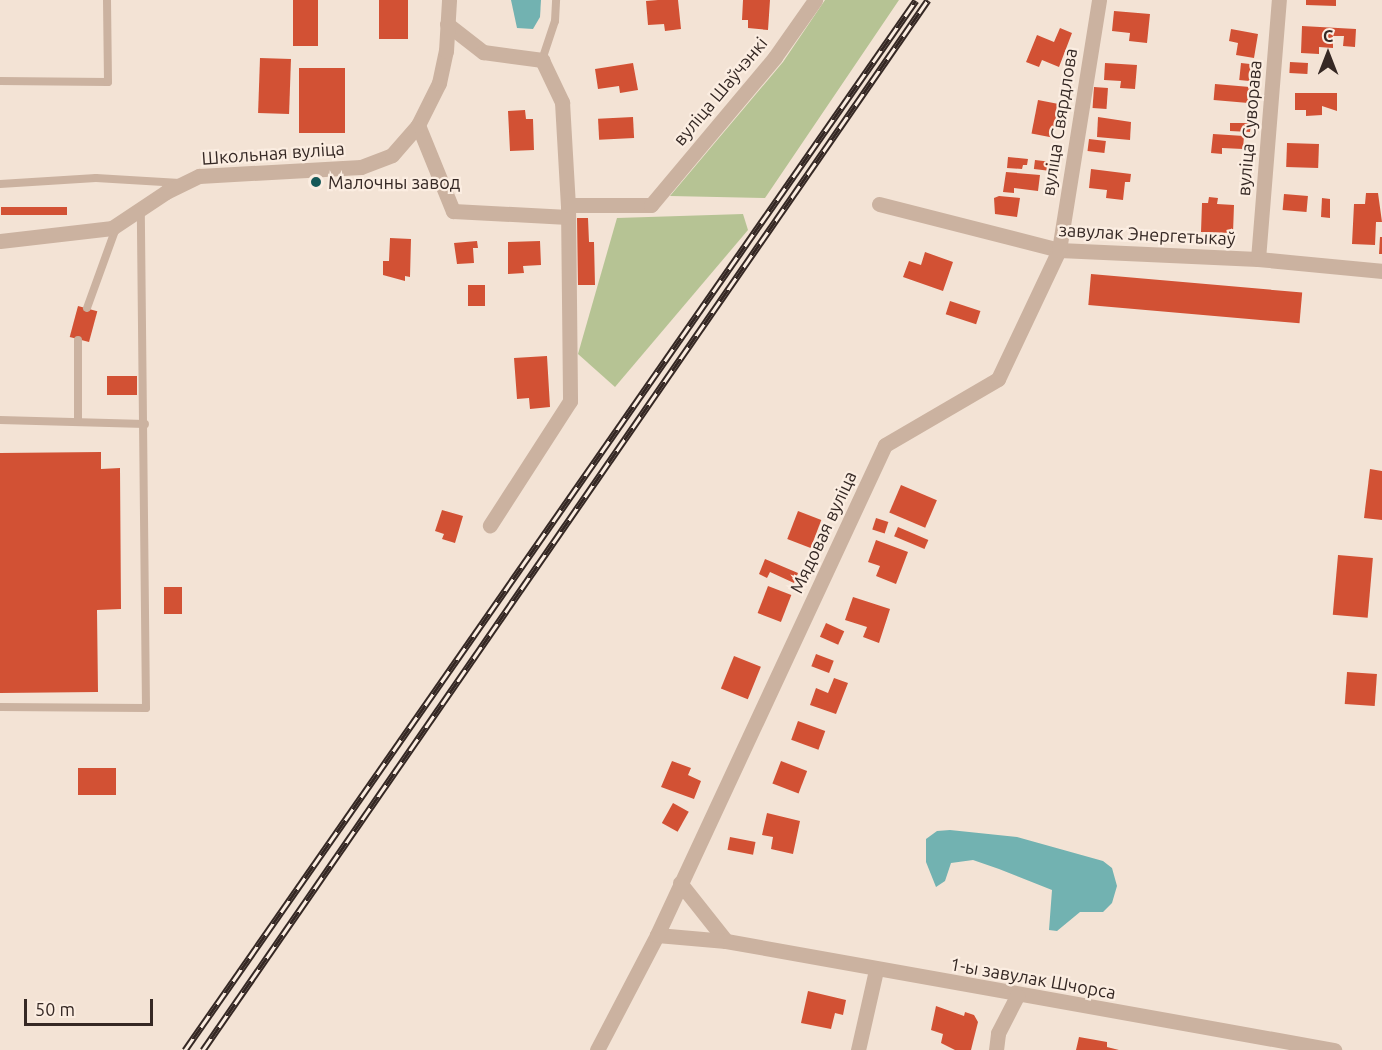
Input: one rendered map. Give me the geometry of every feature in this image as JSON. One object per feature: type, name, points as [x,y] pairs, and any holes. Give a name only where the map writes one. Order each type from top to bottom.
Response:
[{"type":"street","name":"Школьная вуліца","points":[[0,240],[65,236],[117,226],[184,183],[218,173],[361,167],[392,155],[418,125],[439,83],[449,0]]},
{"type":"street","name":"вуліца Шаўчэнкі","points":[[568,211],[651,205],[775,57],[815,0]]},
{"type":"street","name":"вуліца Свярдлова","points":[[1059,250],[1100,0]]},
{"type":"street","name":"вуліца Суворава","points":[[1258,259],[1279,0]]},
{"type":"street","points":[[447,24],[483,52],[542,60],[562,102],[568,211],[570,401],[490,525]]},
{"type":"street","points":[[418,125],[453,211],[568,211]]},
{"type":"street","name":"завулак Энергетыкаў","points":[[879,204],[1059,250],[1258,259],[1382,271]]},
{"type":"street","name":"Мядовая вуліца","points":[[657,935],[885,445],[998,379],[1059,250]]},
{"type":"street","points":[[680,883],[726,941]]},
{"type":"street","points":[[597,1050],[657,935]]},
{"type":"street","name":"1-ы завулак Шчорса","points":[[657,935],[726,941],[1017,996],[1334,1050]]},
{"type":"street","points":[[858,1050],[876,970]]},
{"type":"street","points":[[996,1050],[998,1033],[1017,996]]},
{"type":"lane","points":[[0,81],[108,82],[107,0]]},
{"type":"lane","points":[[542,60],[555,21],[556,0]]},
{"type":"lane","points":[[0,184],[96,178],[184,183]]},
{"type":"lane","points":[[0,707],[146,708],[145,424],[141,212]]},
{"type":"lane","points":[[87,308],[117,226]]},
{"type":"lane","points":[[78,339],[78,422]]},
{"type":"lane","points":[[0,420],[145,424]]},
{"type":"green space","points":[[825,0],[899,0],[765,198],[670,196],[783,62]]},
{"type":"green space","points":[[743,214],[748,230],[615,387],[578,354],[617,218]]},
{"type":"water","points":[[511,0],[541,0],[540,17],[533,29],[517,28]]},
{"type":"water","points":[[950,830],[1017,837],[1103,861],[1112,868],[1117,886],[1112,903],[1103,912],[1080,912],[1057,931],[1049,930],[1052,890],[999,869],[973,860],[951,863],[945,881],[936,887],[926,862],[926,839],[937,831]]},
{"type":"building","points":[[293,0],[318,0],[318,46],[293,46]]},
{"type":"building","points":[[379,0],[408,0],[408,39],[379,39]]},
{"type":"building","points":[[678,0],[681,29],[665,31],[664,24],[648,25],[646,1]]},
{"type":"building","points":[[743,0],[770,0],[768,30],[748,28],[748,20],[742,20]]},
{"type":"building","points":[[1306,0],[1336,0],[1336,6],[1306,5]]},
{"type":"building","points":[[1114,11],[1150,14],[1147,43],[1129,41],[1130,33],[1112,31]]},
{"type":"building","points":[[1302,26],[1356,29],[1355,47],[1343,46],[1344,36],[1333,36],[1333,48],[1319,47],[1319,54],[1301,53]]},
{"type":"building","points":[[1060,28],[1072,33],[1059,67],[1042,60],[1039,67],[1026,62],[1037,35],[1054,42]]},
{"type":"building","points":[[1231,29],[1258,34],[1254,58],[1236,55],[1238,43],[1229,41]]},
{"type":"building","points":[[260,58],[291,59],[289,114],[258,113]]},
{"type":"building","points":[[1290,62],[1308,63],[1307,74],[1289,73]]},
{"type":"building","points":[[633,63],[638,90],[620,93],[619,86],[598,89],[595,69]]},
{"type":"building","points":[[1105,63],[1137,65],[1135,89],[1120,88],[1121,81],[1104,80]]},
{"type":"building","points":[[1241,63],[1259,65],[1257,82],[1239,80]]},
{"type":"building","points":[[299,68],[345,68],[345,133],[299,133]]},
{"type":"building","points":[[1215,84],[1250,87],[1248,103],[1214,100]]},
{"type":"building","points":[[1094,87],[1108,88],[1107,109],[1093,108]]},
{"type":"building","points":[[1295,93],[1337,93],[1337,111],[1322,106],[1322,115],[1306,116],[1306,110],[1295,110]]},
{"type":"building","points":[[1038,100],[1059,104],[1052,137],[1032,133]]},
{"type":"building","points":[[525,110],[526,119],[533,119],[534,150],[510,151],[508,111]]},
{"type":"building","points":[[633,117],[634,138],[599,140],[598,119]]},
{"type":"building","points":[[1098,117],[1131,122],[1130,140],[1097,137]]},
{"type":"building","points":[[1230,123],[1251,123],[1250,132],[1230,131]]},
{"type":"building","points":[[1213,134],[1244,136],[1243,149],[1222,148],[1222,154],[1211,153]]},
{"type":"building","points":[[1089,139],[1106,141],[1104,153],[1088,151]]},
{"type":"building","points":[[1287,143],[1319,144],[1318,168],[1286,167]]},
{"type":"building","points":[[1008,157],[1028,159],[1027,165],[1023,165],[1022,169],[1007,168]]},
{"type":"building","points":[[1035,160],[1052,162],[1051,171],[1034,169]]},
{"type":"building","points":[[1091,169],[1131,174],[1130,182],[1125,182],[1123,200],[1106,198],[1107,190],[1089,188]]},
{"type":"building","points":[[1006,172],[1040,175],[1038,191],[1014,188],[1014,193],[1003,192]]},
{"type":"building","points":[[1366,193],[1378,193],[1382,222],[1376,222],[1375,245],[1352,244],[1354,204],[1365,204]]},
{"type":"building","points":[[1284,194],[1308,196],[1307,212],[1283,210]]},
{"type":"building","points":[[999,196],[1020,198],[1017,217],[995,214],[994,198]]},
{"type":"building","points":[[1209,197],[1218,198],[1217,204],[1234,205],[1233,233],[1201,232],[1202,203],[1208,203]]},
{"type":"building","points":[[1322,198],[1330,199],[1330,218],[1321,217]]},
{"type":"building","points":[[1,207],[67,207],[67,215],[1,215]]},
{"type":"building","points":[[577,218],[588,218],[589,242],[594,242],[595,285],[578,285]]},
{"type":"building","points":[[1380,237],[1382,237],[1382,254],[1379,254]]},
{"type":"building","points":[[390,238],[411,239],[410,277],[405,276],[405,281],[383,275],[383,261],[389,261]]},
{"type":"building","points":[[477,241],[478,248],[473,248],[474,263],[457,264],[454,243]]},
{"type":"building","points":[[540,241],[541,265],[523,266],[524,273],[508,274],[508,242]]},
{"type":"building","points":[[925,252],[953,262],[943,291],[903,277],[909,261],[921,265]]},
{"type":"building","points":[[1091,274],[1302,292],[1299,323],[1088,305]]},
{"type":"building","points":[[468,285],[485,285],[485,306],[468,306]]},
{"type":"building","points":[[950,301],[980,311],[976,324],[946,314]]},
{"type":"building","points":[[78,306],[97,311],[89,342],[70,337]]},
{"type":"building","points":[[547,356],[550,407],[530,409],[529,398],[517,399],[514,358]]},
{"type":"building","points":[[107,376],[137,376],[137,395],[107,395]]},
{"type":"building","points":[[101,452],[101,469],[120,468],[121,609],[97,610],[98,692],[0,693],[0,453]]},
{"type":"building","points":[[1370,469],[1382,471],[1382,520],[1364,518]]},
{"type":"building","points":[[901,485],[937,500],[925,528],[889,513]]},
{"type":"building","points":[[442,510],[463,516],[455,543],[442,539],[444,534],[435,531]]},
{"type":"building","points":[[798,511],[821,520],[811,548],[787,539]]},
{"type":"building","points":[[876,518],[888,522],[885,533],[872,529]]},
{"type":"building","points":[[898,527],[928,540],[924,549],[894,536]]},
{"type":"building","points":[[876,540],[908,552],[896,584],[876,576],[880,566],[868,562]]},
{"type":"building","points":[[1338,555],[1373,558],[1368,618],[1333,615]]},
{"type":"building","points":[[765,559],[798,573],[794,583],[770,572],[767,578],[759,574]]},
{"type":"building","points":[[768,586],[791,595],[781,622],[758,613]]},
{"type":"building","points":[[164,587],[182,587],[182,614],[164,614]]},
{"type":"building","points":[[853,597],[890,609],[879,643],[863,637],[867,627],[845,620]]},
{"type":"building","points":[[826,623],[844,631],[838,645],[820,637]]},
{"type":"building","points":[[816,654],[834,661],[829,673],[811,666]]},
{"type":"building","points":[[734,656],[761,667],[748,699],[721,688]]},
{"type":"building","points":[[1347,672],[1377,674],[1375,706],[1345,704]]},
{"type":"building","points":[[834,678],[848,683],[836,714],[810,705],[816,688],[828,693]]},
{"type":"building","points":[[798,721],[825,731],[818,750],[791,740]]},
{"type":"building","points":[[672,761],[691,768],[688,775],[701,781],[694,799],[661,787]]},
{"type":"building","points":[[781,761],[807,771],[799,793],[772,783]]},
{"type":"building","points":[[78,768],[116,768],[116,795],[78,795]]},
{"type":"building","points":[[673,803],[689,812],[678,832],[662,823]]},
{"type":"building","points":[[767,813],[800,821],[793,854],[771,849],[773,837],[762,835]]},
{"type":"building","points":[[730,837],[756,842],[753,855],[728,850]]},
{"type":"building","points":[[808,991],[846,1000],[843,1015],[835,1013],[831,1029],[801,1023]]},
{"type":"building","points":[[936,1006],[964,1016],[965,1012],[974,1015],[978,1022],[971,1050],[955,1050],[941,1043],[943,1034],[931,1030]]},
{"type":"building","points":[[1079,1037],[1107,1042],[1107,1047],[1119,1050],[1076,1050]]},
{"type":"railway","points":[[185,1050],[916,0]]},
{"type":"railway","points":[[203,1050],[928,0]]},
{"type":"place","name":"Малочны завод","points":[[316,182]]}]
